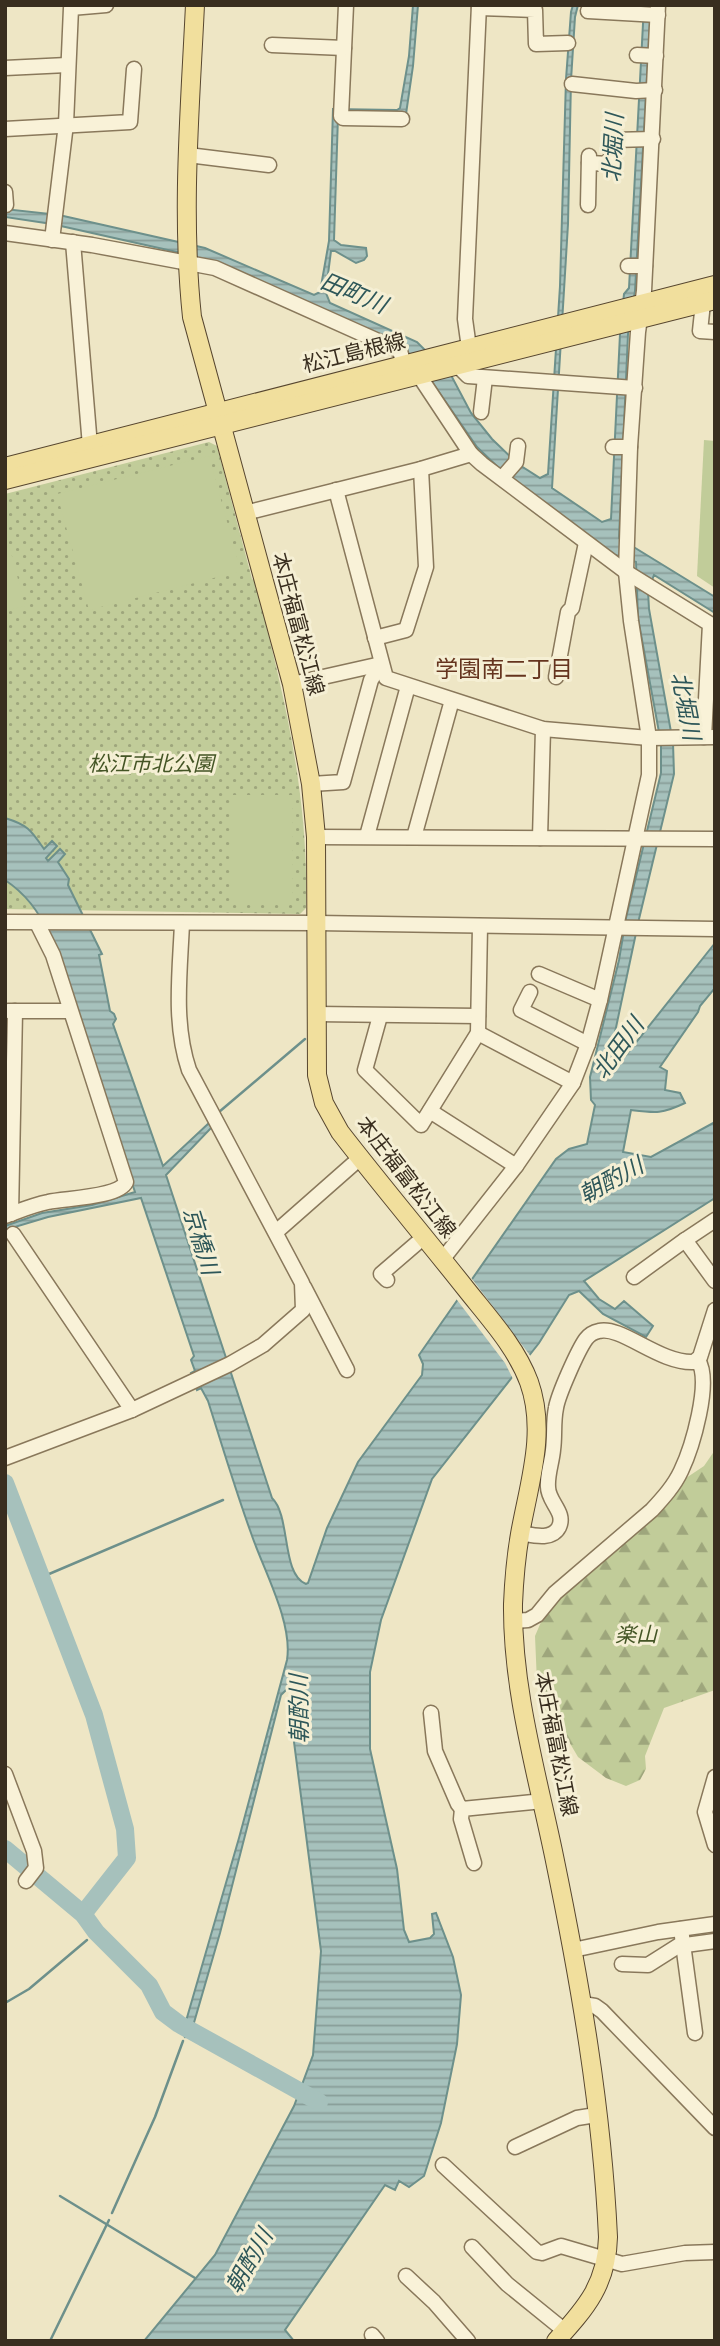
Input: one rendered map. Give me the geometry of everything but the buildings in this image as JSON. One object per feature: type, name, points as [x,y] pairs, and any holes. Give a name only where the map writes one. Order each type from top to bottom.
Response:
[{"type":"main road","name":"本庄福富松江線","points":[[195,5],[186,252],[192,317],[292,684],[311,784],[316,836],[317,1075],[324,1103],[340,1132],[505,1338],[527,1377],[535,1404],[537,1434],[533,1471],[514,1572],[514,1621],[519,1677],[583,2004],[606,2210],[606,2261],[601,2281],[592,2298],[561,2336]]},
{"type":"main road","name":"松江島根線","points":[[5,467],[445,363],[632,314],[715,285]]},
{"type":"main road","name":"松江島根線","points":[[445,363],[469,348],[632,314],[709,302]]},
{"type":"main road","name":"松江島根線","points":[[5,480],[220,417]]},
{"type":"street","points":[[55,227],[66,124],[71,8],[106,5]]},
{"type":"street","points":[[346,5],[341,112],[343,118],[402,119]]},
{"type":"street","points":[[469,348],[464,318],[479,7],[535,10],[536,44],[568,43]]},
{"type":"street","points":[[442,1259],[516,1166],[573,1083],[588,1044],[618,929],[639,838],[649,775],[660,738],[631,621],[623,447],[652,12],[588,11]]},
{"type":"street","points":[[272,45],[344,48]]},
{"type":"street","points":[[5,68],[67,65]]},
{"type":"street","points":[[5,129],[130,122],[134,69]]},
{"type":"street","points":[[572,83],[647,90]]},
{"type":"street","points":[[588,205],[589,160],[610,164],[613,140],[645,139]]},
{"type":"street","points":[[188,155],[268,166]]},
{"type":"street","points":[[5,233],[55,227],[73,242],[186,252],[215,268],[400,351],[415,369],[471,454],[504,476],[586,543],[710,624],[709,737],[660,738],[543,729],[386,678],[335,490]]},
{"type":"street","points":[[73,242],[90,446]]},
{"type":"street","points":[[709,302],[700,331],[715,332]]},
{"type":"street","points":[[445,363],[468,376],[626,388]]},
{"type":"street","points":[[481,412],[485,378]]},
{"type":"street","points":[[504,476],[516,461],[518,446]]},
{"type":"street","points":[[245,513],[471,454]]},
{"type":"street","points":[[375,638],[406,630],[426,567],[421,469]]},
{"type":"street","points":[[556,677],[568,612],[572,608],[586,543]]},
{"type":"street","points":[[292,684],[381,664]]},
{"type":"street","points":[[311,784],[343,782],[371,680],[381,664]]},
{"type":"street","points":[[367,836],[408,686]]},
{"type":"street","points":[[414,837],[452,700]]},
{"type":"street","points":[[540,838],[543,729]]},
{"type":"street","points":[[316,836],[715,839]]},
{"type":"street","points":[[5,922],[317,923],[639,930],[712,926]]},
{"type":"street","points":[[37,923],[53,955],[126,1184],[122,1188],[89,1197],[48,1202],[8,1215],[10,1011],[70,1011]]},
{"type":"street","points":[[182,923],[179,1024],[182,1050],[189,1070],[347,1370]]},
{"type":"street","points":[[380,1016],[365,1070],[421,1125],[478,1033],[480,926]]},
{"type":"street","points":[[538,974],[600,1000]]},
{"type":"street","points":[[530,992],[517,1016],[588,1044]]},
{"type":"street","points":[[316,1014],[478,1016]]},
{"type":"street","points":[[478,1033],[573,1083]]},
{"type":"street","points":[[430,1111],[516,1166]]},
{"type":"street","points":[[276,1232],[360,1158]]},
{"type":"street","points":[[634,1277],[715,1220]]},
{"type":"street","points":[[13,1234],[132,1410]]},
{"type":"street","points":[[387,1280],[382,1274],[424,1237]]},
{"type":"street","points":[[685,1240],[715,1281]]},
{"type":"street","points":[[5,1458],[132,1410],[230,1364],[263,1345],[303,1310],[302,1283]]},
{"type":"street","points":[[514,1621],[528,1620],[537,1615],[555,1593],[652,1510],[669,1490],[692,1440],[704,1382],[698,1360],[715,1310]]},
{"type":"street","points":[[520,1533],[547,1535],[555,1532],[560,1525],[560,1514],[549,1497],[547,1486],[553,1452],[556,1406],[588,1336],[610,1330],[662,1356],[687,1362],[698,1360]]},
{"type":"street","points":[[430,1713],[435,1751],[458,1804],[463,1809]]},
{"type":"street","points":[[5,1774],[34,1851],[36,1868],[26,1881]]},
{"type":"street","points":[[715,1777],[705,1812],[715,1845]]},
{"type":"street","points":[[463,1809],[543,1801]]},
{"type":"street","points":[[463,1809],[461,1819],[474,1863]]},
{"type":"street","points":[[573,1950],[681,1928],[715,1924]]},
{"type":"street","points":[[681,1928],[695,2033]]},
{"type":"street","points":[[628,1938],[627,1964],[652,1964],[684,1944],[715,1941]]},
{"type":"street","points":[[583,2004],[595,2006],[602,2011],[715,2128]]},
{"type":"street","points":[[515,2147],[577,2118],[596,2115]]},
{"type":"street","points":[[443,2165],[533,2250],[542,2253],[561,2246],[622,2264],[685,2253],[715,2252]]},
{"type":"street","points":[[472,2247],[561,2336]]},
{"type":"street","points":[[406,2276],[434,2302],[468,2341]]},
{"type":"green space","points":[[704,440],[715,441],[715,588],[697,576]]},
{"type":"green space","name":"松江市北公園","points":[[209,442],[217,446],[252,579],[255,581],[284,703],[299,783],[306,865],[306,908],[300,914],[5,909],[5,494]]},
{"type":"green space","points":[[209,456],[240,569],[237,572],[89,610],[57,494]]},
{"type":"green space","points":[[7,537],[25,606],[5,611],[5,538]]},
{"type":"green space","points":[[231,795],[292,795],[292,903],[231,903]]},
{"type":"green space","name":"楽山","points":[[715,1450],[715,1690],[664,1708],[645,1756],[646,1769],[640,1780],[626,1786],[606,1778],[578,1757],[568,1740],[553,1731],[542,1716],[537,1683],[535,1636],[544,1615],[562,1595],[660,1513],[683,1480],[704,1466]]},
{"type":"water","name":"朝酌川","points":[[413,5],[418,5],[406,114],[338,116],[334,240],[341,245],[366,248],[367,256],[356,263],[331,251],[326,293],[330,303],[417,342],[452,377],[471,413],[492,439],[518,464],[540,478],[548,474],[560,286],[566,79],[571,12],[573,5],[578,5],[571,80],[568,224],[552,488],[602,522],[611,519],[620,334],[624,294],[629,288],[644,5],[651,5],[635,291],[628,334],[619,538],[715,597],[715,613],[654,575],[648,591],[649,609],[673,743],[674,774],[611,1051],[626,1055],[715,943],[715,988],[660,1067],[667,1071],[665,1090],[680,1093],[685,1103],[659,1112],[631,1110],[623,1152],[651,1157],[715,1122],[715,1198],[584,1281],[599,1299],[615,1309],[624,1301],[653,1326],[646,1337],[603,1314],[579,1291],[569,1295],[539,1343],[432,1479],[381,1620],[370,1672],[370,1749],[397,1869],[404,1930],[409,1942],[430,1938],[434,1934],[432,1914],[436,1913],[453,1957],[461,1995],[457,2044],[441,2123],[424,2176],[409,2187],[399,2181],[395,2190],[385,2185],[285,2330],[294,2341],[144,2341],[215,2255],[294,2106],[313,2055],[321,1951],[294,1742],[292,1717],[295,1695],[291,1690],[286,1690],[281,1695],[220,1933],[193,2026],[186,2021],[287,1660],[286,1629],[208,1401],[201,1388],[197,1390],[191,1373],[195,1371],[191,1360],[194,1356],[141,1198],[48,1217],[5,1230],[5,1226],[42,1213],[92,1205],[135,1192],[49,933],[31,904],[5,880],[5,818],[28,829],[44,849],[52,841],[57,846],[46,858],[48,861],[60,849],[65,854],[58,862],[69,879],[68,885],[102,954],[99,955],[110,1011],[116,1019],[113,1024],[163,1166],[210,1122],[213,1126],[166,1175],[272,1498],[282,1518],[293,1569],[298,1578],[306,1584],[327,1528],[358,1462],[422,1375],[423,1364],[419,1355],[556,1159],[569,1149],[587,1144],[595,1105],[591,1100],[590,1077],[661,773],[661,743],[638,618],[636,562],[615,555],[503,472],[477,447],[423,367],[402,347],[190,255],[52,224],[5,217],[5,209],[59,215],[205,248],[314,295],[320,292],[329,241],[333,109],[400,108],[409,56]]},
{"type":"pier","points":[[469,1275],[532,1358],[514,1381],[505,1363],[454,1296]]},
{"type":"waterway","points":[[219,1112],[305,1039]]},
{"type":"waterway","points":[[5,1483],[94,1715],[125,1829],[127,1858],[83,1914]]},
{"type":"waterway","points":[[42,1577],[223,1500]]},
{"type":"waterway","points":[[5,1849],[83,1914],[96,1932],[149,1985],[163,2012],[179,2024],[319,2102]]},
{"type":"waterway","points":[[92,1936],[96,1932]]},
{"type":"waterway","points":[[5,2003],[29,1989],[87,1940]]},
{"type":"waterway","points":[[185,2037],[185,2026],[189,2022]]},
{"type":"waterway","points":[[112,2213],[155,2117],[183,2041]]},
{"type":"waterway","points":[[60,2196],[195,2278]]},
{"type":"waterway","points":[[50,2341],[109,2220]]},
{"type":"district","name":"学園南二丁目","points":[[504,669]]},
{"type":"water label","name":"北堀川","points":[[613,148]]},
{"type":"water label","name":"田町川","points":[[354,293]]},
{"type":"water label","name":"北堀川","points":[[686,706]]},
{"type":"water label","name":"北田川","points":[[618,1048]]},
{"type":"water label","name":"京橋川","points":[[201,1241]]}]
